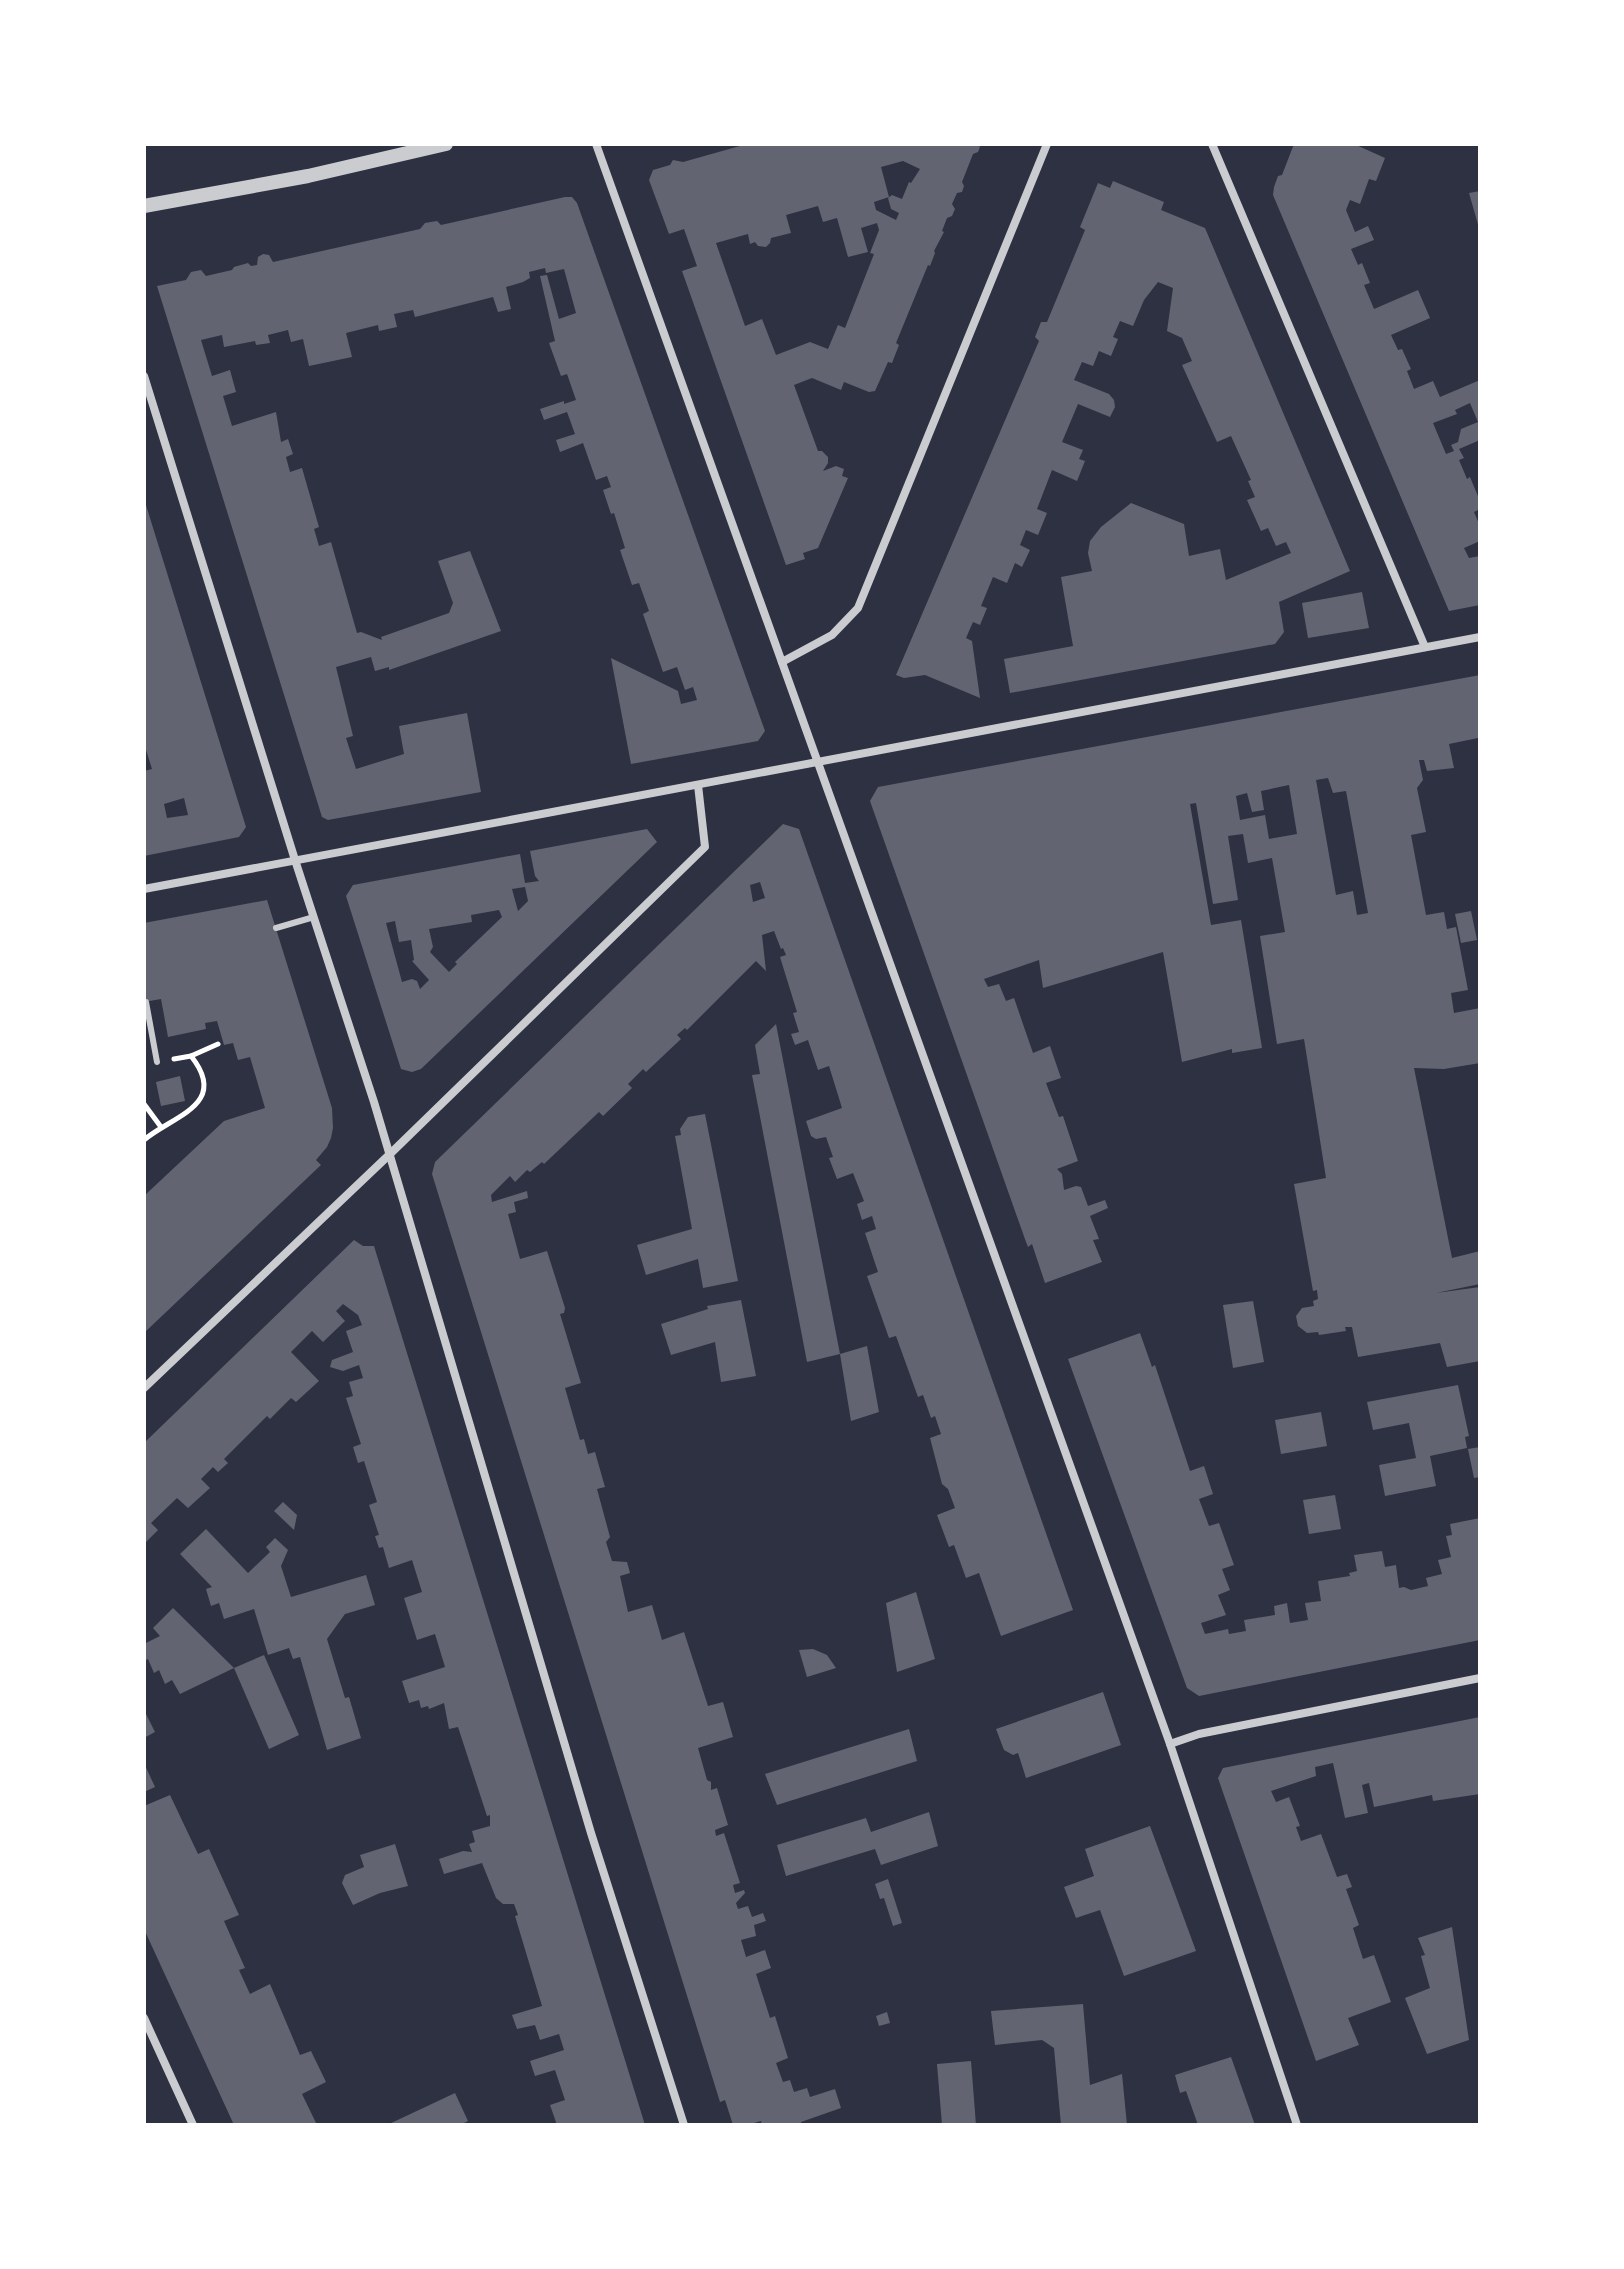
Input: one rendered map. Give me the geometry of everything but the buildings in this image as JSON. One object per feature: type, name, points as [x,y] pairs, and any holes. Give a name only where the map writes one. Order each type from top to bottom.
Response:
[{"type":"street","points":[[144,206],[308,176],[446,144]]},
{"type":"street","points":[[596,144],[1170,1744],[1297,2125]]},
{"type":"street","points":[[782,662],[832,635],[858,608],[1047,144]]},
{"type":"street","points":[[1212,144],[1425,647]]},
{"type":"street","points":[[144,376],[390,1154],[591,1833],[684,2125]]},
{"type":"street","points":[[144,889],[1480,637]]},
{"type":"street","points":[[144,1388],[705,847],[698,785]]},
{"type":"street","points":[[1170,1744],[1199,1734],[1480,1678]]},
{"type":"street","points":[[144,2018],[193,2125]]},
{"type":"lane","points":[[276,928],[314,917]]},
{"type":"lane","points":[[146,1002],[157,1062]]},
{"type":"path","points":[[144,1140],[187,1114],[199,1102],[203,1082],[200,1068],[191,1056],[218,1044]]},
{"type":"path","points":[[144,1104],[161,1127]]}]
